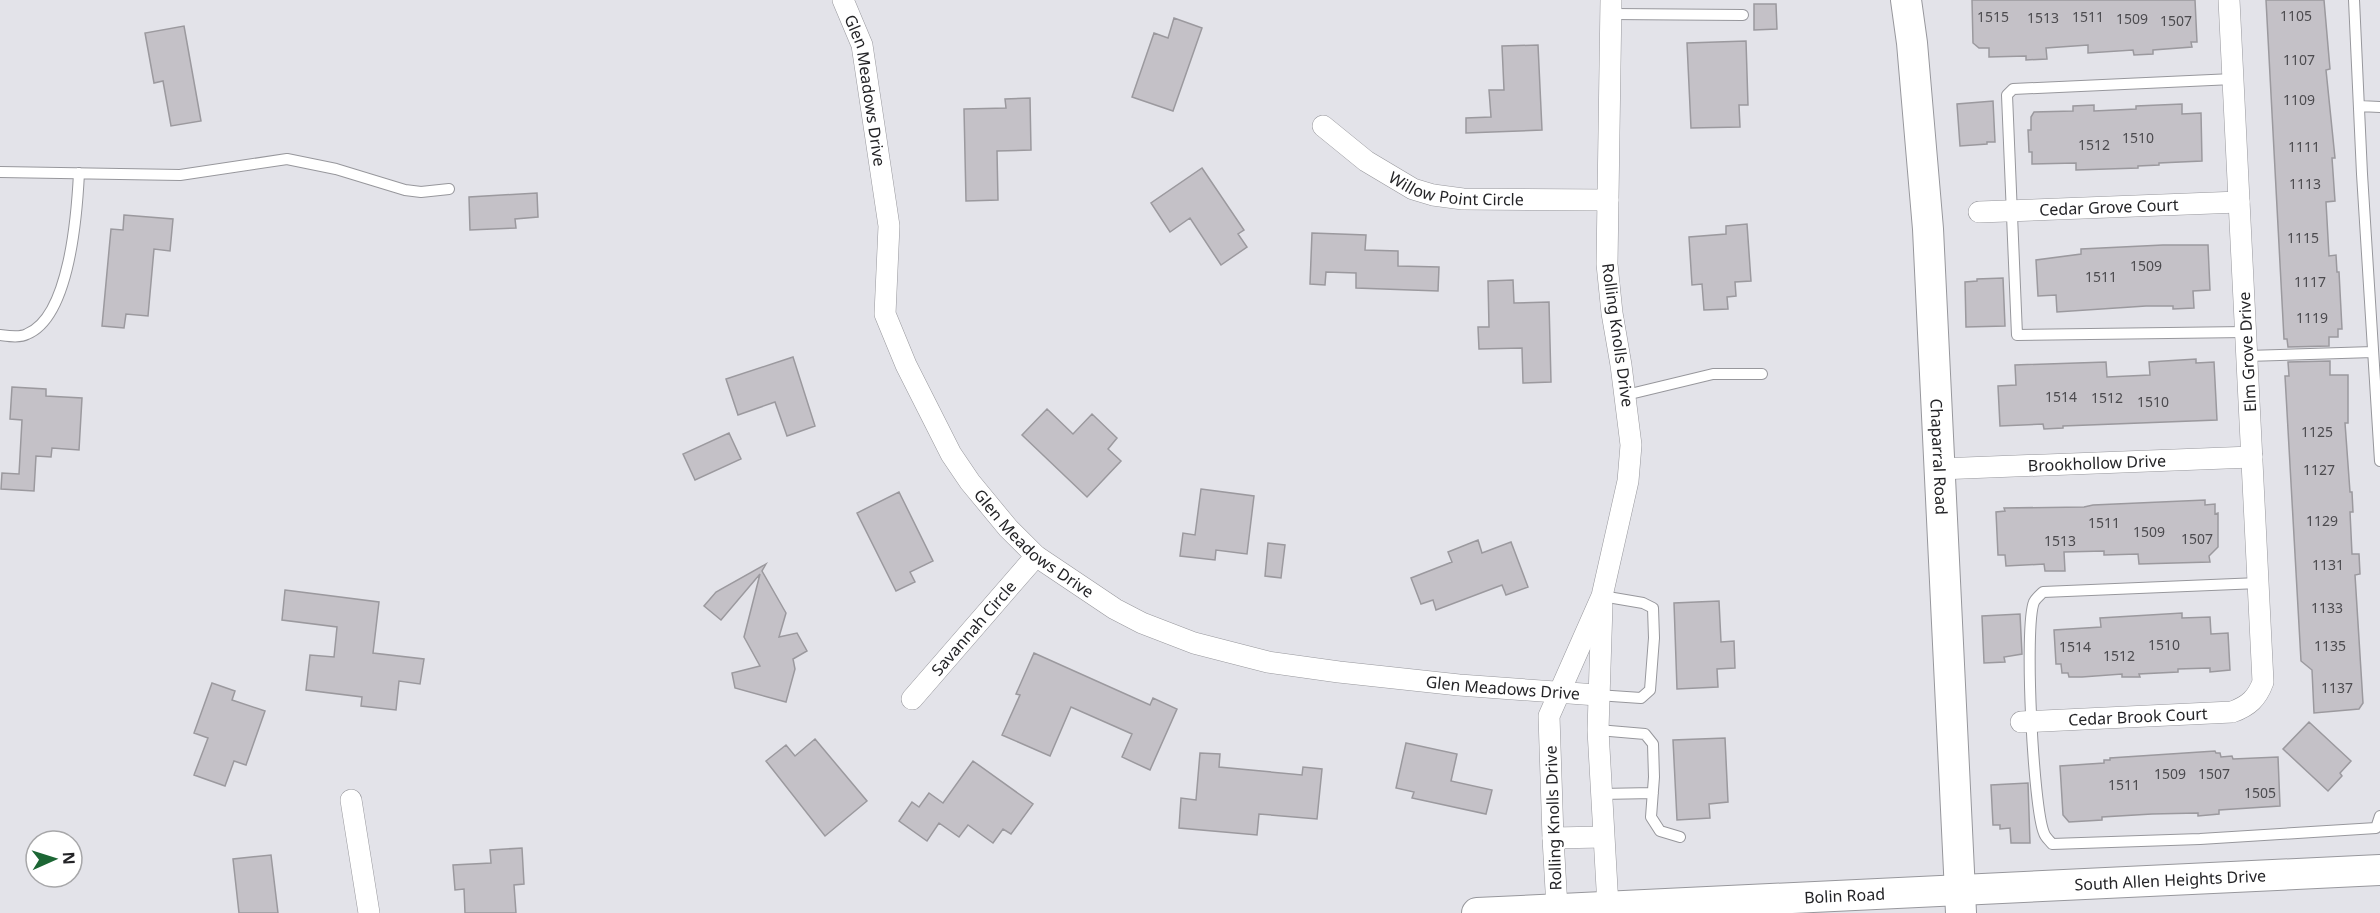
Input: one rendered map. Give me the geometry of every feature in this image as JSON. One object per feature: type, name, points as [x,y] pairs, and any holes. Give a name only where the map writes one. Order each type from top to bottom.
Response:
[{"type":"main road","name":"Chaparral Road","points":[[1906,0],[1912,43],[1928,229],[1961,902]]},
{"type":"main road","name":"South Allen Heights Drive","points":[[1961,902],[2380,870]]},
{"type":"main road","name":"Bolin Road","points":[[1477,913],[1608,906],[1961,902]]},
{"type":"street","name":"Glen Meadows Drive","points":[[843,0],[862,45],[889,226],[885,314],[906,365],[951,454],[970,482],[1008,528],[1036,556],[1116,609],[1142,623],[1194,643],[1268,662],[1339,672],[1597,695]]},
{"type":"street","name":"Elm Grove Drive","points":[[2229,0],[2264,670],[2259,693],[2252,701]]},
{"type":"street","name":"Rolling Knolls Drive","points":[[1557,908],[1549,716],[1602,596],[1628,481],[1631,445],[1607,264],[1612,7]]},
{"type":"street","name":"Willow Point Circle","points":[[1323,126],[1366,161],[1413,189],[1433,195],[1463,199],[1608,200]]},
{"type":"street","name":"Cedar Grove Court","points":[[1979,212],[2240,202]]},
{"type":"street","name":"Brookhollow Drive","points":[[1939,469],[2252,457]]},
{"type":"street","name":"Savannah Circle","points":[[912,699],[1036,556]]},
{"type":"street","name":"Rolling Knolls Drive","points":[[1602,596],[1602,646],[1597,695],[1608,906]]},
{"type":"street","name":"Cedar Brook Court","points":[[2026,722],[2232,712],[2252,701]]},
{"type":"street","points":[[351,800],[369,913]]},
{"type":"street","points":[[1553,838],[1603,837]]},
{"type":"lane","points":[[2354,0],[2380,461]]},
{"type":"lane","points":[[1612,7],[1743,15]]},
{"type":"lane","points":[[2233,79],[2013,89],[2007,95],[2017,335],[2246,332]]},
{"type":"lane","points":[[2359,106],[2380,107]]},
{"type":"lane","points":[[0,172],[180,175],[287,159],[336,169],[405,190],[421,192],[449,189]]},
{"type":"lane","points":[[0,335],[28,334],[46,320],[59,298],[75,215],[79,173]]},
{"type":"lane","points":[[2247,356],[2373,351]]},
{"type":"lane","points":[[1626,395],[1713,374],[1762,374]]},
{"type":"lane","points":[[2259,583],[2043,592],[2034,600],[2030,625],[2026,722],[2044,834],[2052,844],[2200,839],[2376,828],[2380,816]]},
{"type":"lane","points":[[1597,695],[1641,698],[1650,690],[1654,638],[1653,608],[1643,603],[1602,596]]},
{"type":"lane","points":[[1598,730],[1645,734],[1653,744],[1651,817],[1660,831],[1680,837]]},
{"type":"lane","points":[[1601,794],[1653,793]]},
{"type":"building","points":[[1972,0],[2195,0],[2197,42],[2191,42],[2192,47],[2153,50],[2153,54],[2134,55],[2133,50],[2088,53],[2088,45],[2046,48],[2047,59],[2026,60],[2026,56],[1989,57],[1989,48],[1979,48],[1973,43]]},
{"type":"building","points":[[2266,0],[2324,0],[2330,69],[2326,70],[2335,158],[2332,158],[2335,201],[2326,202],[2329,256],[2336,255],[2337,272],[2339,272],[2342,329],[2338,329],[2338,337],[2329,337],[2329,346],[2288,347],[2287,339],[2284,339]]},
{"type":"building","points":[[1754,4],[1776,4],[1777,29],[1754,30]]},
{"type":"building","points":[[1174,18],[1202,28],[1173,111],[1132,97],[1154,33],[1168,38]]},
{"type":"building","points":[[184,26],[201,121],[171,126],[163,81],[154,83],[145,33]]},
{"type":"building","points":[[1746,41],[1748,105],[1739,105],[1740,127],[1691,128],[1687,43]]},
{"type":"building","points":[[1538,45],[1542,130],[1466,133],[1466,118],[1491,117],[1489,90],[1504,90],[1502,46]]},
{"type":"building","points":[[1030,98],[1031,150],[997,151],[998,200],[966,201],[964,109],[1006,108],[1005,99]]},
{"type":"building","points":[[1993,101],[1995,142],[1960,146],[1957,104]]},
{"type":"building","points":[[2182,104],[2182,114],[2201,113],[2202,161],[2159,163],[2159,165],[2138,166],[2138,168],[2076,170],[2076,163],[2032,164],[2028,130],[2031,130],[2031,117],[2034,112],[2073,111],[2073,106],[2094,105],[2094,111]]},
{"type":"building","points":[[1202,168],[1244,230],[1238,234],[1247,247],[1221,265],[1190,218],[1170,232],[1151,203]]},
{"type":"building","points":[[537,193],[538,217],[515,219],[516,228],[470,230],[469,197]]},
{"type":"building","points":[[124,215],[173,219],[170,251],[154,249],[148,316],[126,314],[124,328],[102,326],[111,229],[123,230]]},
{"type":"building","points":[[1747,224],[1751,281],[1735,282],[1736,296],[1727,297],[1728,309],[1704,310],[1702,284],[1692,285],[1689,237],[1726,234],[1726,226]]},
{"type":"building","points":[[1312,233],[1366,235],[1365,250],[1398,251],[1398,266],[1439,267],[1438,291],[1356,288],[1356,273],[1326,272],[1325,285],[1310,284]]},
{"type":"building","points":[[2208,245],[2210,290],[2193,291],[2194,308],[2173,309],[2173,306],[2146,306],[2057,312],[2056,295],[2038,296],[2036,260],[2081,254],[2081,249]]},
{"type":"building","points":[[2003,278],[2005,326],[1966,327],[1965,282]]},
{"type":"building","points":[[1513,280],[1514,303],[1549,302],[1551,382],[1523,383],[1522,348],[1479,349],[1478,327],[1489,327],[1488,281]]},
{"type":"building","points":[[793,357],[815,426],[787,436],[775,402],[738,415],[726,379]]},
{"type":"building","points":[[2196,359],[2196,363],[2214,362],[2217,420],[2063,426],[2063,428],[2044,429],[2043,424],[2000,426],[1998,386],[2016,385],[2015,365],[2106,362],[2107,377],[2150,375],[2149,362]]},
{"type":"building","points":[[2330,361],[2330,375],[2348,375],[2348,423],[2345,423],[2350,492],[2352,492],[2353,512],[2350,512],[2352,554],[2359,554],[2360,574],[2355,575],[2363,703],[2359,709],[2314,713],[2312,670],[2301,661],[2285,376],[2289,376],[2288,362]]},
{"type":"building","points":[[12,387],[46,389],[46,396],[82,398],[79,450],[52,448],[51,457],[36,456],[34,491],[1,489],[2,473],[19,474],[22,420],[10,419]]},
{"type":"building","points":[[1047,409],[1073,434],[1092,414],[1117,438],[1108,449],[1121,461],[1087,497],[1022,435]]},
{"type":"building","points":[[729,433],[741,459],[695,480],[683,454]]},
{"type":"building","points":[[1201,489],[1254,496],[1247,554],[1216,550],[1215,560],[1180,556],[1183,533],[1195,535]]},
{"type":"building","points":[[899,492],[933,561],[910,572],[915,582],[896,591],[857,513]]},
{"type":"building","points":[[2205,500],[2205,505],[2215,504],[2215,514],[2218,513],[2218,547],[2209,556],[2210,562],[2139,564],[2138,554],[2104,555],[2104,551],[2064,552],[2065,571],[2045,571],[2044,564],[2006,566],[2005,555],[1998,555],[1996,512],[2005,511],[2004,508],[2084,507]]},
{"type":"building","points":[[1478,540],[1482,553],[1511,542],[1528,587],[1506,595],[1502,585],[1436,610],[1433,600],[1421,604],[1411,578],[1452,562],[1448,552]]},
{"type":"building","points":[[1268,543],[1285,545],[1281,578],[1265,576]]},
{"type":"building","points":[[766,564],[762,571],[786,613],[779,637],[797,633],[807,651],[793,659],[795,669],[786,702],[735,688],[732,673],[760,666],[744,637],[760,574],[721,620],[704,606],[716,592]]},
{"type":"building","points":[[285,590],[379,602],[373,653],[424,659],[420,684],[399,681],[396,710],[361,706],[362,697],[306,690],[310,655],[334,657],[337,627],[282,620]]},
{"type":"building","points":[[1719,601],[1721,642],[1734,641],[1735,668],[1717,669],[1718,687],[1677,689],[1674,603]]},
{"type":"building","points":[[2182,613],[2182,618],[2210,617],[2211,634],[2228,633],[2230,670],[2210,672],[2210,668],[2178,669],[2178,672],[2139,674],[2140,677],[2122,677],[2122,674],[2069,677],[2068,673],[2062,673],[2061,664],[2056,664],[2054,630],[2101,627],[2100,618]]},
{"type":"building","points":[[2020,614],[2022,654],[2004,657],[2005,662],[1984,663],[1982,616]]},
{"type":"building","points":[[1034,653],[1150,705],[1153,698],[1177,709],[1150,770],[1122,757],[1132,734],[1071,707],[1050,756],[1002,735],[1020,695],[1016,694]]},
{"type":"building","points":[[212,683],[235,691],[232,700],[265,711],[246,765],[234,761],[225,786],[194,775],[208,738],[194,733]]},
{"type":"building","points":[[2309,722],[2351,761],[2340,773],[2342,776],[2328,791],[2283,749]]},
{"type":"building","points":[[1725,738],[1728,802],[1709,804],[1710,818],[1677,820],[1673,740]]},
{"type":"building","points":[[815,739],[867,801],[825,836],[766,761],[786,745],[795,756]]},
{"type":"building","points":[[1406,743],[1457,754],[1451,781],[1492,790],[1486,814],[1412,798],[1414,792],[1396,788]]},
{"type":"building","points":[[2215,751],[2220,753],[2221,757],[2232,756],[2233,759],[2278,757],[2280,806],[2219,810],[2219,814],[2198,816],[2198,813],[2152,814],[2102,817],[2102,820],[2069,822],[2063,815],[2060,766],[2104,763],[2104,760],[2110,760],[2110,758]]},
{"type":"building","points":[[1200,753],[1220,754],[1219,767],[1302,775],[1303,767],[1322,769],[1317,819],[1259,814],[1257,835],[1179,828],[1181,798],[1196,800]]},
{"type":"building","points":[[973,761],[1033,804],[1011,834],[1003,829],[993,843],[968,825],[959,837],[939,823],[927,841],[899,821],[912,802],[919,807],[929,793],[943,803]]},
{"type":"building","points":[[2028,783],[2030,843],[2011,843],[2010,828],[2000,829],[2000,825],[1993,825],[1991,785]]},
{"type":"building","points":[[522,848],[524,884],[514,885],[516,913],[465,913],[464,889],[455,890],[453,865],[491,863],[490,850]]},
{"type":"building","points":[[271,855],[278,913],[239,913],[233,859]]}]
